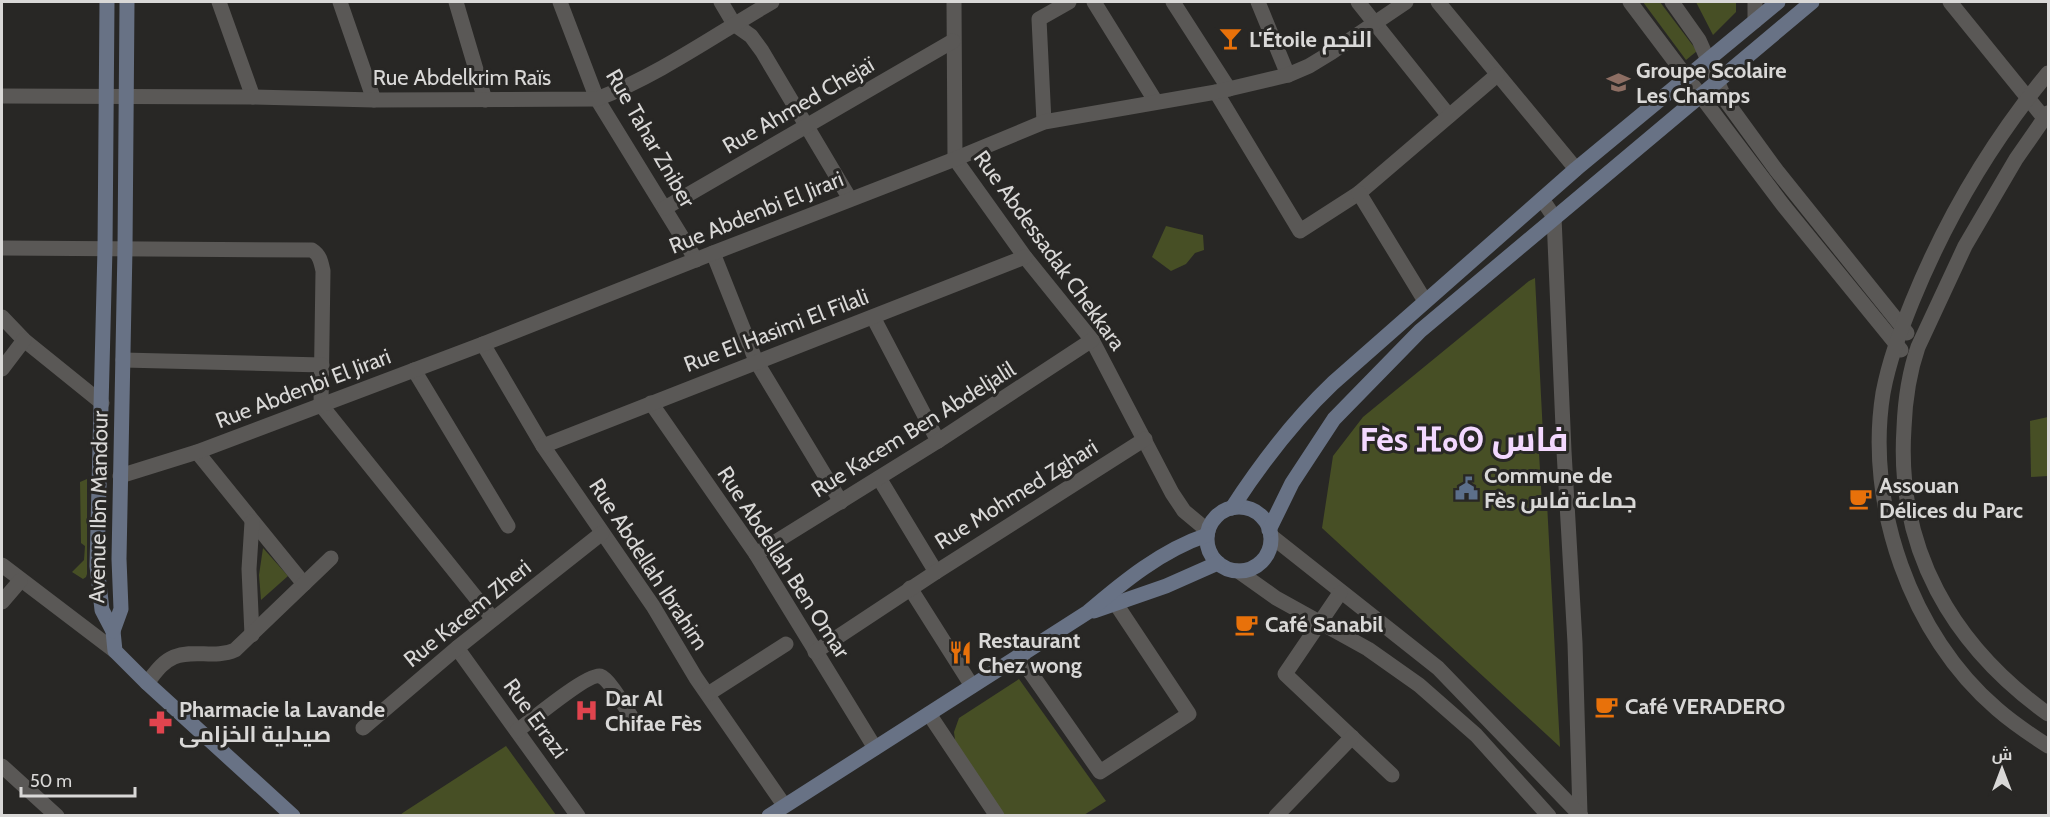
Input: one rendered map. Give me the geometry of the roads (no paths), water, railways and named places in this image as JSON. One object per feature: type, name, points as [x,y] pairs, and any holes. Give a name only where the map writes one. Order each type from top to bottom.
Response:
[{"type":"street","name":"Avenue Ibn Mandour","points":[[107,2],[105,248],[97,566],[102,610],[112,631]]},
{"type":"street","name":"Avenue Ibn Mandour","points":[[112,631],[121,609],[119,559],[127,2]]},
{"type":"street","points":[[219,2],[253,97]]},
{"type":"street","points":[[340,2],[374,100]]},
{"type":"street","points":[[456,2],[485,100]]},
{"type":"street","name":"Rue Tahar Zniber","points":[[560,2],[597,99],[696,260]]},
{"type":"street","points":[[721,2],[734,24],[751,36],[762,51],[850,199]]},
{"type":"street","name":"Rue Abdelkrim Raïs","points":[[2,96],[374,100],[597,99],[629,85],[772,2]]},
{"type":"street","name":"Rue Abdessadak Chekkara","points":[[954,2],[955,159],[1025,257],[1092,340],[1178,502],[1207,533]]},
{"type":"street","points":[[1044,122],[1039,20],[1069,2]]},
{"type":"street","points":[[1094,2],[1156,102]]},
{"type":"street","points":[[1173,2],[1300,231],[1359,193],[1497,75]]},
{"type":"street","points":[[1358,2],[1449,116]]},
{"type":"street","name":"Rue Abdenbi El Jirari","points":[[120,476],[197,452],[483,344],[1044,122],[1223,91],[1288,75],[1309,66],[1406,2]]},
{"type":"street","points":[[1438,2],[1576,169]]},
{"type":"street","points":[[1630,2],[1783,205],[1912,364]]},
{"type":"street","points":[[1672,2],[1700,40],[1726,101],[1777,171],[1918,347]]},
{"type":"street","points":[[1755,2],[1755,21]]},
{"type":"street","points":[[1232,508],[1258,467],[1305,410],[1576,169],[1778,2]]},
{"type":"street","points":[[1238,571],[1253,568],[1264,558],[1270,533],[1292,483],[1334,419],[1420,331],[1812,2]]},
{"type":"street","points":[[1950,2],[2028,98],[2047,115],[2016,159],[1965,246],[1918,347],[1912,364],[1905,406],[1903,467],[1908,505],[1929,576],[1959,626],[1976,649],[2005,680],[2049,714]]},
{"type":"street","points":[[1262,3],[1288,75]]},
{"type":"street","name":"Rue Ahmed Chejaï","points":[[665,208],[953,41]]},
{"type":"street","points":[[2049,73],[2028,98],[1978,174],[1945,230],[1924,274],[1895,343],[1883,394],[1880,428],[1881,478],[1892,537],[1906,580],[1942,646],[1975,688],[1997,710],[2049,746]]},
{"type":"street","points":[[1359,193],[1425,301]]},
{"type":"street","points":[[1542,199],[1554,217],[1581,815]]},
{"type":"street","points":[[2,248],[312,250],[321,259],[323,271],[321,405],[493,619]]},
{"type":"street","points":[[713,253],[756,361],[841,502]]},
{"type":"street","name":"Rue El Hasimi El Filali","points":[[543,446],[1025,257]]},
{"type":"street","points":[[873,317],[938,441]]},
{"type":"street","points":[[2,318],[24,340],[102,404]]},
{"type":"street","points":[[2,369],[24,340]]},
{"type":"street","name":"Rue Kacem Ben Abdeljalil","points":[[756,554],[938,441],[1092,340]]},
{"type":"street","name":"Rue Abdellah Ibrahim","points":[[483,344],[543,446],[653,606],[708,694],[784,805]]},
{"type":"street","points":[[123,360],[322,365]]},
{"type":"street","points":[[414,370],[508,526]]},
{"type":"street","name":"Rue Abdellah Ben Omar","points":[[651,403],[756,554],[874,748]]},
{"type":"street","name":"Rue Mohmed Zghari","points":[[814,652],[910,588],[1145,439]]},
{"type":"street","points":[[197,452],[304,584]]},
{"type":"street","points":[[879,478],[936,572]]},
{"type":"street","points":[[1549,816],[1483,743],[1450,710],[1419,685],[1368,649],[1276,598],[1238,571],[1224,568],[1218,563],[1211,556],[1207,546],[1207,533],[1213,521],[1221,513],[1232,508],[1255,512],[1266,523],[1270,533],[1340,593],[1438,668],[1581,815]]},
{"type":"street","points":[[252,522],[249,569],[252,635]]},
{"type":"street","name":"Rue Kacem Zheri","points":[[363,728],[457,648],[602,533]]},
{"type":"street","points":[[769,816],[1088,612],[1123,582],[1207,533]]},
{"type":"street","points":[[147,683],[161,666],[174,657],[186,654],[225,654],[235,650],[331,558]]},
{"type":"street","points":[[1088,612],[1166,586],[1218,563]]},
{"type":"street","points":[[2,566],[115,651],[293,816]]},
{"type":"street","points":[[2,602],[20,581]]},
{"type":"street","points":[[910,588],[972,686]]},
{"type":"street","points":[[1340,593],[1285,674],[1392,775]]},
{"type":"street","points":[[1019,656],[1100,772],[1189,714],[1116,604]]},
{"type":"street","points":[[112,631],[115,651]]},
{"type":"street","points":[[708,694],[786,644]]},
{"type":"street","name":"Rue Errazi","points":[[457,648],[578,816]]},
{"type":"street","points":[[517,731],[580,683],[595,676],[600,676],[609,684],[634,721]]},
{"type":"street","points":[[929,714],[998,816]]},
{"type":"street","points":[[1276,816],[1352,737]]},
{"type":"street","points":[[2,766],[57,816]]},
{"type":"place","name":"L'Étoile النجم","points":[[1231,39]]},
{"type":"place","name":"Groupe Scolaire Les Champs","points":[[1618,83]]},
{"type":"place","name":"Commune de Fès جماعة فاس","points":[[1466,488]]},
{"type":"place","name":"Assouan Délices du Parc","points":[[1861,498]]},
{"type":"place","name":"Café Sanabil","points":[[1247,624]]},
{"type":"place","name":"Restaurant Chez wong","points":[[960,653]]},
{"type":"place","name":"Café VERADERO","points":[[1607,706]]},
{"type":"place","name":"Dar Al Chifae Fès","points":[[587,711]]},
{"type":"place","name":"Pharmacie la Lavande صيدلية الخزامى","points":[[161,722]]},
{"type":"district","name":"Fès ⴼⴰⵙ فاس","points":[[1464,439]]}]
